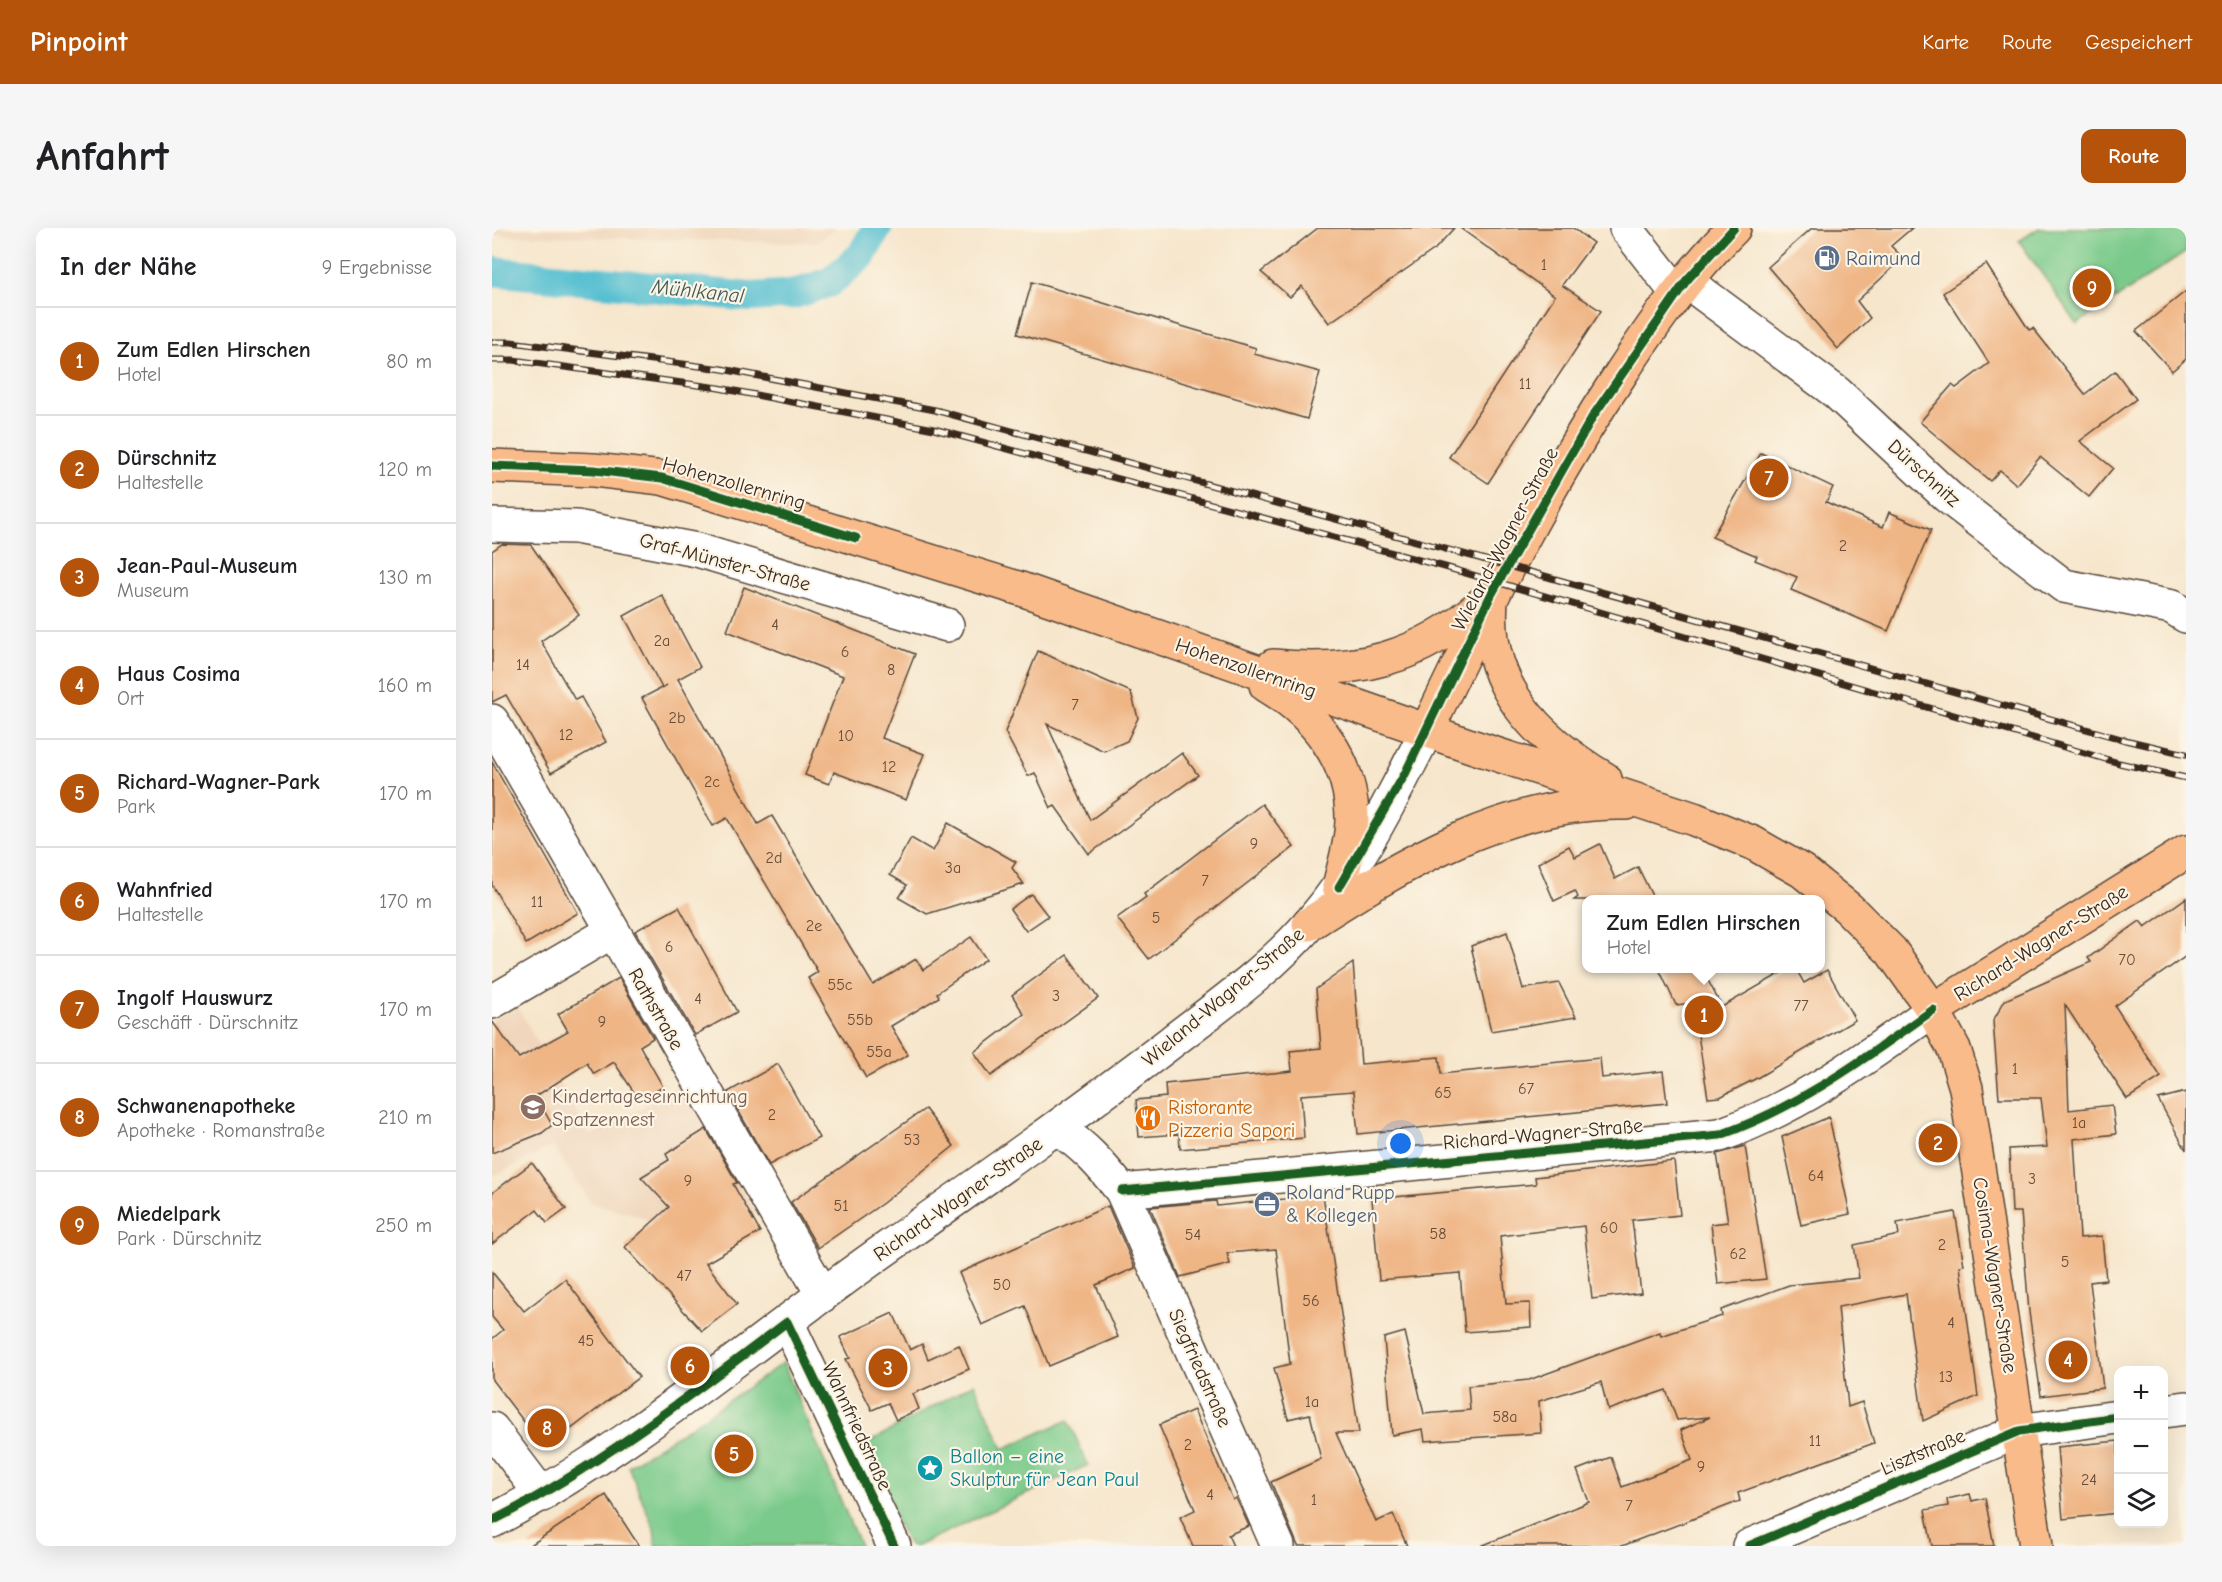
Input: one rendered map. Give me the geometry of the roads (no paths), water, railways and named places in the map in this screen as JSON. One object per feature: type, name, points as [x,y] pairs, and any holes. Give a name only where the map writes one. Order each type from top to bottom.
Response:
[{"type":"main road","name":"Wieland-Wagner-Straße","points":[[1428,730],[1491,595],[1593,416],[1681,287],[1734,228]]},
{"type":"main road","name":"Hohenzollernring","points":[[492,466],[594,470],[662,478],[1020,589],[1694,819],[1753,843],[1802,871],[1848,908],[1890,951],[1933,1010]]},
{"type":"main road","points":[[1229,662],[1306,669],[1355,666],[1395,658],[1456,626],[1491,595]]},
{"type":"main road","points":[[1491,595],[1489,621],[1493,649],[1506,687],[1525,715],[1556,745],[1595,773],[1646,803]]},
{"type":"main road","points":[[1229,662],[1270,687],[1301,711],[1326,737],[1340,757],[1352,819],[1339,887]]},
{"type":"main road","points":[[1309,924],[1401,868],[1449,844],[1507,821],[1544,812],[1608,802],[1646,803]]},
{"type":"main road","name":"Richard-Wagner-Straße","points":[[1933,1010],[2186,852]]},
{"type":"main road","name":"Cosima-Wagner-Straße","points":[[1933,1010],[1954,1049],[1966,1088],[2036,1546]]},
{"type":"street","name":"Dürschnitz","points":[[1626,228],[1681,287],[1837,393],[1948,497],[2064,586],[2172,607],[2186,616]]},
{"type":"street","name":"Graf-Münster-Straße","points":[[496,524],[576,527],[697,550],[947,625]]},
{"type":"street","name":"Rathstraße","points":[[492,721],[611,932],[823,1295]]},
{"type":"street","name":"Wieland-Wagner-Straße","points":[[1058,1129],[1223,1002],[1309,924],[1339,887],[1370,837],[1428,730]]},
{"type":"street","points":[[492,1002],[611,932]]},
{"type":"street","name":"Richard-Wagner-Straße","points":[[492,1521],[542,1495],[691,1394],[823,1295],[1058,1129],[1078,1142],[1095,1158],[1122,1191],[1720,1135],[1764,1119],[1820,1088],[1933,1010]]},
{"type":"street","name":"Siegfriedstraße","points":[[1122,1191],[1278,1546]]},
{"type":"street","name":"Wahnfriedstraße","points":[[788,1322],[894,1546]]},
{"type":"street","points":[[2168,1410],[2186,1407]]},
{"type":"street","name":"Lisztstraße","points":[[1749,1546],[2019,1431],[2114,1418]]},
{"type":"street","points":[[492,1429],[542,1495]]},
{"type":"waterway","name":"Mühlkanal","points":[[492,271],[751,297],[794,294],[830,282],[861,256],[877,228]]},
{"type":"railway","points":[[492,342],[511,342],[722,369],[935,410],[1541,575],[2125,740],[2186,754]]},
{"type":"railway","points":[[492,360],[513,360],[719,388],[934,429],[1445,567],[2119,763],[2186,778]]},
{"type":"place","name":"Raimund","points":[[1827,258]]},
{"type":"place","name":"Miedelpark","points":[[2092,288]]},
{"type":"place","name":"Ingolf Hauswurz","points":[[1769,478]]},
{"type":"place","name":"Zum Edlen Hirschen","points":[[1704,1015]]},
{"type":"place","name":"Kindertageseinrichtung Spatzennest","points":[[533,1107]]},
{"type":"place","name":"Ristorante Pizzeria Sapori","points":[[1148,1118]]},
{"type":"place","name":"Dürschnitz","points":[[1938,1143]]},
{"type":"place","name":"Roland Rupp & Kollegen","points":[[1267,1204]]},
{"type":"place","name":"Haus Cosima","points":[[2068,1360]]},
{"type":"place","name":"Wahnfried","points":[[690,1366]]},
{"type":"place","name":"Jean-Paul-Museum","points":[[888,1368]]},
{"type":"place","name":"Schwanenapotheke","points":[[547,1428]]},
{"type":"place","name":"Richard-Wagner-Park","points":[[734,1454]]},
{"type":"place","name":"Ballon – eine Skulptur für Jean Paul","points":[[930,1468]]}]
